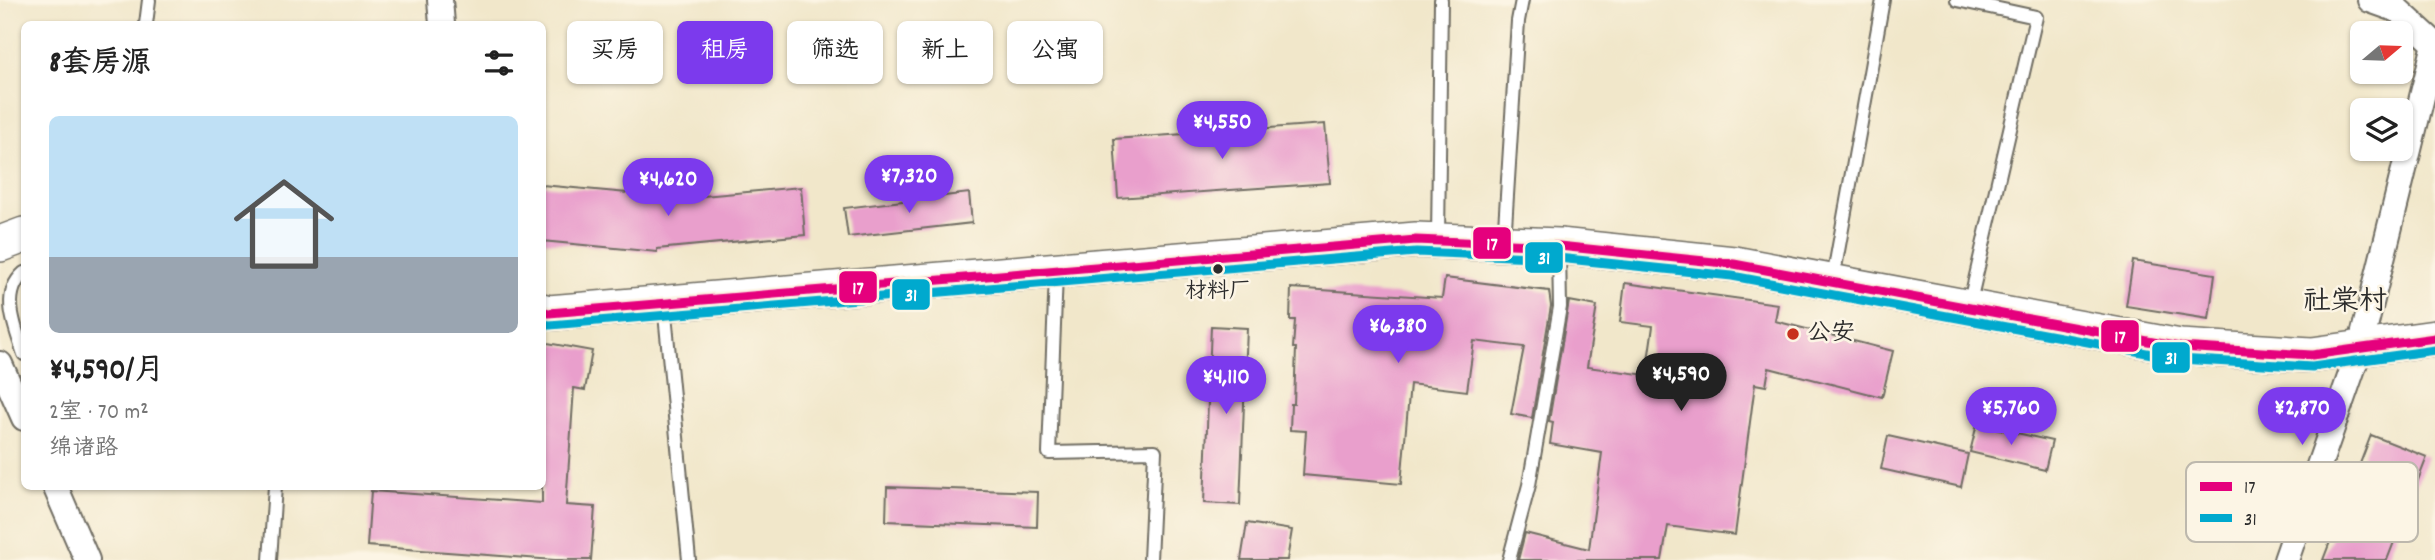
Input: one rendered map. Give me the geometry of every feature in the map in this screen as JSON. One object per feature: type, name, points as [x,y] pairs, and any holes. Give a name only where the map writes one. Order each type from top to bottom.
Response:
[{"type":"street","points":[[440,0],[442,21]]},
{"type":"street","points":[[2320,462],[2360,348],[2435,43],[2398,10],[2370,0]]},
{"type":"street","points":[[0,244],[21,235]]},
{"type":"street","points":[[546,312],[1416,240],[1559,246],[1734,264],[2180,347],[2312,355],[2435,338]]},
{"type":"street","points":[[0,364],[21,411]]},
{"type":"street","points":[[57,490],[86,560]]},
{"type":"street","points":[[2286,560],[2292,542]]},
{"type":"lane","points":[[146,21],[149,0]]},
{"type":"lane","points":[[1438,241],[1441,0]]},
{"type":"lane","points":[[1504,243],[1518,21],[1522,0]]},
{"type":"lane","points":[[1832,283],[1883,0]]},
{"type":"lane","points":[[1957,0],[2036,17],[1969,308]]},
{"type":"lane","points":[[1509,560],[1529,485],[1560,307],[1559,246]]},
{"type":"lane","points":[[1056,270],[1049,453],[1155,451],[1150,560]]},
{"type":"lane","points":[[21,276],[11,286],[8,306],[21,345]]},
{"type":"lane","points":[[664,304],[689,560]]},
{"type":"lane","points":[[270,560],[275,490]]},
{"type":"building","points":[[1325,124],[1330,183],[1118,198],[1114,139]]},
{"type":"building","points":[[546,185],[681,198],[801,187],[805,235],[657,249],[657,252],[546,241]]},
{"type":"building","points":[[969,193],[972,223],[848,237],[844,208]]},
{"type":"building","points":[[2133,261],[2215,274],[2209,319],[2126,306]]},
{"type":"building","points":[[1445,278],[1549,291],[1551,306],[1532,418],[1511,414],[1524,347],[1474,341],[1467,391],[1410,384],[1401,484],[1303,475],[1306,431],[1290,430],[1296,348],[1293,348],[1295,320],[1290,320],[1291,288],[1442,298]]},
{"type":"building","points":[[1625,283],[1778,304],[1775,321],[1893,351],[1882,397],[1769,368],[1766,386],[1755,384],[1735,535],[1668,526],[1662,560],[1518,560],[1525,533],[1589,549],[1602,453],[1550,444],[1553,422],[1549,421],[1569,301],[1597,306],[1587,367],[1646,375],[1653,326],[1620,322]]},
{"type":"building","points":[[1211,326],[1247,328],[1240,505],[1204,503]]},
{"type":"building","points":[[546,343],[592,351],[585,390],[574,388],[566,505],[595,507],[591,560],[555,560],[367,546],[371,491],[542,503],[542,490],[546,490]]},
{"type":"building","points":[[1977,424],[2052,441],[2045,470],[1970,452]]},
{"type":"building","points":[[2371,435],[2427,457],[2418,480],[2418,462],[2361,462]]},
{"type":"building","points":[[1888,436],[1968,454],[1961,487],[1881,469]]},
{"type":"building","points":[[887,487],[1038,492],[1037,527],[886,521]]},
{"type":"building","points":[[1247,523],[1292,530],[1287,560],[1241,560]]},
{"type":"building","points":[[2330,542],[2394,542],[2387,560],[2323,560]]},
{"type":"transit line","name":"17","points":[[546,312],[1416,240],[1559,246],[1734,264],[2180,347],[2312,355],[2435,338]]},
{"type":"transit line","name":"31","points":[[546,324],[1416,252],[1558,258],[1732,276],[2179,359],[2312,367],[2435,350]]},
{"type":"place","name":"材料厂","points":[[1218,269]]},
{"type":"place","name":"公安","points":[[1793,334]]},
{"type":"district","name":"社棠村","points":[[2345,304]]}]
